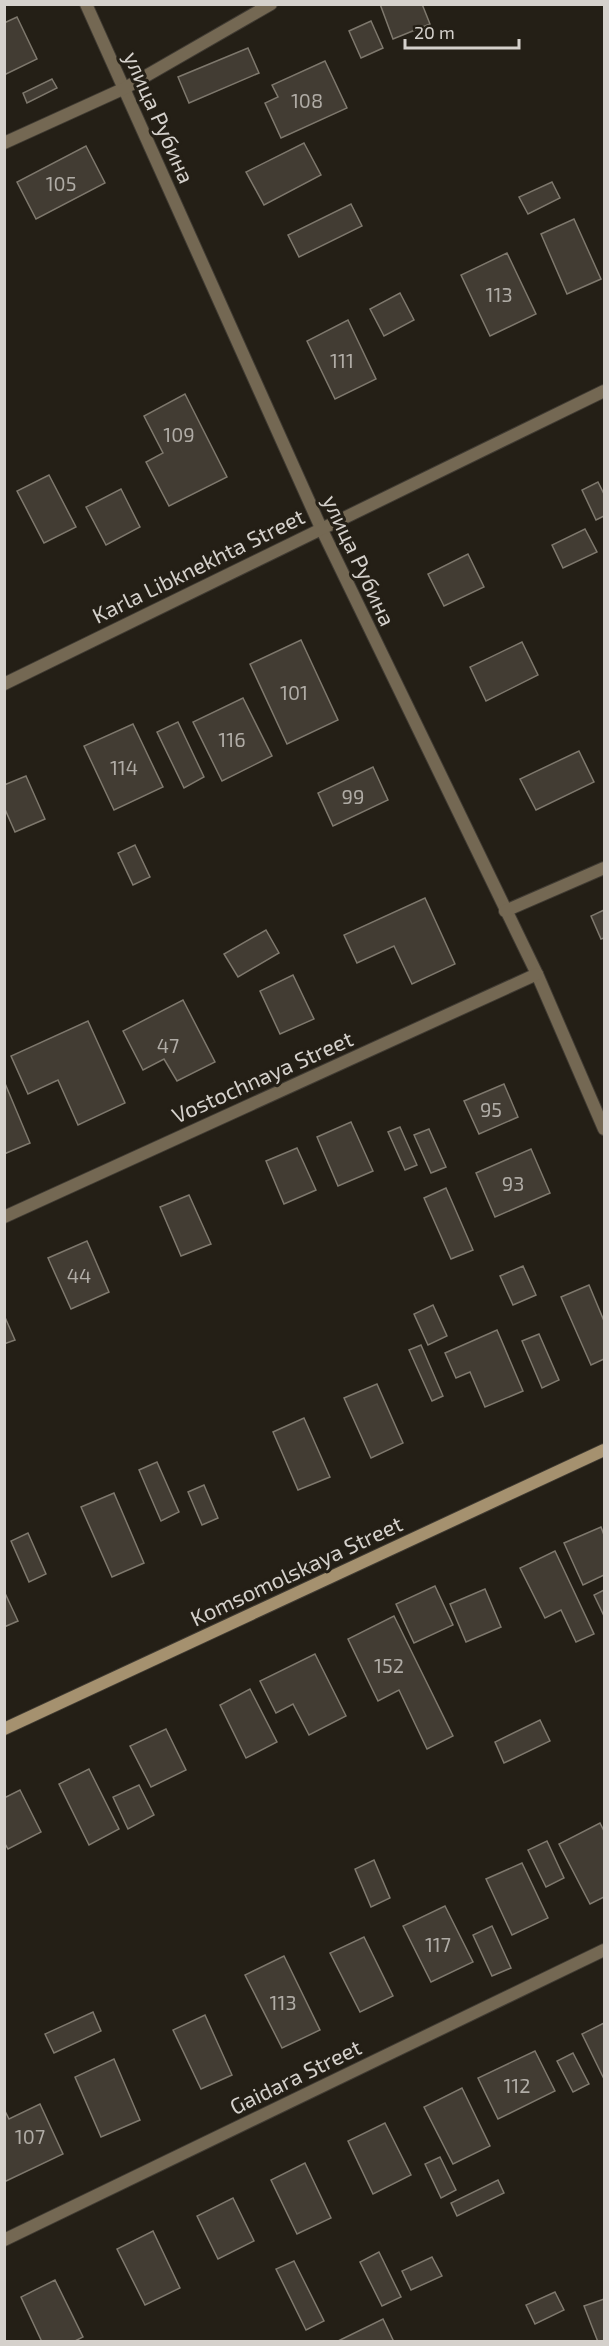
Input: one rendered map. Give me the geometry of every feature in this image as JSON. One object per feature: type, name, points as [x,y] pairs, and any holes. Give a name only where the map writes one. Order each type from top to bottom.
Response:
[{"type":"street","name":"улица Рубина","points":[[86,4],[321,528],[537,974],[604,1129]]},
{"type":"street","points":[[4,143],[125,88],[271,4]]},
{"type":"street","name":"Karla Libknekhta Street","points":[[4,684],[604,391]]},
{"type":"street","points":[[505,911],[604,868]]},
{"type":"street","name":"Vostochnaya Street","points":[[4,1217],[537,974]]},
{"type":"street","name":"Komsomolskaya Street","points":[[4,1729],[604,1449]]},
{"type":"street","name":"Gaidara Street","points":[[4,2240],[604,1950]]},
{"type":"building","points":[[380,4],[422,4],[430,24],[393,39]]},
{"type":"building","points":[[17,17],[37,59],[4,75],[4,23]]},
{"type":"building","points":[[371,21],[383,48],[361,58],[349,31]]},
{"type":"building","points":[[248,48],[259,73],[189,103],[178,77]]},
{"type":"building","points":[[325,61],[347,108],[281,138],[265,103],[278,97],[272,85]]},
{"type":"building","points":[[52,79],[57,88],[27,103],[23,93]]},
{"type":"building","points":[[304,143],[321,175],[264,205],[246,172]]},
{"type":"building","points":[[86,146],[105,183],[36,219],[17,182]]},
{"type":"building","points":[[552,182],[560,198],[528,214],[519,197]]},
{"type":"building","points":[[351,204],[362,226],[299,257],[288,235]]},
{"type":"building","points":[[574,219],[601,279],[567,294],[541,234]]},
{"type":"building","points":[[507,253],[536,314],[490,336],[461,275]]},
{"type":"building","points":[[400,293],[414,320],[384,336],[370,309]]},
{"type":"building","points":[[348,320],[376,379],[335,399],[307,341]]},
{"type":"building","points":[[185,394],[227,477],[169,506],[146,462],[163,453],[144,416]]},
{"type":"building","points":[[49,475],[76,527],[44,543],[17,491]]},
{"type":"building","points":[[598,482],[604,494],[604,516],[596,520],[582,490]]},
{"type":"building","points":[[121,489],[140,527],[106,545],[86,507]]},
{"type":"building","points":[[585,529],[597,552],[563,568],[552,545]]},
{"type":"building","points":[[468,554],[484,587],[444,606],[428,574]]},
{"type":"building","points":[[301,640],[338,720],[287,744],[250,664]]},
{"type":"building","points":[[522,642],[538,675],[486,701],[470,667]]},
{"type":"building","points":[[243,698],[272,756],[222,781],[193,722]]},
{"type":"building","points":[[178,722],[204,777],[184,788],[157,732]]},
{"type":"building","points":[[133,724],[163,787],[114,810],[84,746]]},
{"type":"building","points":[[579,751],[594,782],[536,810],[520,779]]},
{"type":"building","points":[[373,767],[388,800],[333,826],[318,793]]},
{"type":"building","points":[[26,776],[45,819],[15,832],[4,807],[4,785]]},
{"type":"building","points":[[135,845],[150,877],[133,885],[118,853]]},
{"type":"building","points":[[425,898],[455,964],[412,984],[394,946],[357,963],[344,935]]},
{"type":"building","points":[[604,910],[604,938],[601,939],[591,916]]},
{"type":"building","points":[[266,930],[279,953],[238,977],[224,954]]},
{"type":"building","points":[[293,975],[314,1019],[280,1034],[260,991]]},
{"type":"building","points":[[183,1000],[215,1062],[177,1081],[164,1059],[143,1070],[123,1031]]},
{"type":"building","points":[[88,1021],[125,1103],[78,1125],[58,1080],[28,1094],[11,1056]]},
{"type":"building","points":[[4,1081],[30,1143],[4,1154]]},
{"type":"building","points":[[504,1084],[518,1117],[479,1134],[464,1101]]},
{"type":"building","points":[[351,1122],[373,1171],[338,1186],[317,1137]]},
{"type":"building","points":[[400,1127],[417,1165],[405,1170],[388,1132]]},
{"type":"building","points":[[429,1129],[446,1167],[431,1173],[414,1135]]},
{"type":"building","points":[[297,1148],[316,1190],[284,1204],[266,1161]]},
{"type":"building","points":[[531,1149],[550,1193],[495,1217],[476,1173]]},
{"type":"building","points":[[446,1188],[473,1250],[451,1259],[424,1198]]},
{"type":"building","points":[[189,1195],[211,1244],[181,1256],[160,1207]]},
{"type":"building","points":[[87,1241],[109,1292],[71,1309],[48,1258]]},
{"type":"building","points":[[523,1266],[536,1295],[513,1305],[500,1276]]},
{"type":"building","points":[[589,1285],[604,1321],[604,1359],[591,1365],[561,1297]]},
{"type":"building","points":[[433,1305],[447,1336],[428,1345],[414,1314]]},
{"type":"building","points":[[4,1315],[15,1340],[4,1344]]},
{"type":"building","points":[[497,1330],[523,1391],[485,1407],[470,1372],[456,1378],[445,1353]]},
{"type":"building","points":[[539,1334],[559,1380],[542,1388],[522,1341]]},
{"type":"building","points":[[421,1345],[443,1396],[432,1401],[409,1350]]},
{"type":"building","points":[[377,1384],[403,1443],[371,1458],[344,1398]]},
{"type":"building","points":[[304,1418],[330,1477],[298,1490],[273,1432]]},
{"type":"building","points":[[157,1462],[179,1512],[161,1521],[139,1470]]},
{"type":"building","points":[[204,1485],[218,1518],[202,1525],[188,1492]]},
{"type":"building","points":[[114,1493],[144,1563],[112,1577],[81,1507]]},
{"type":"building","points":[[601,1527],[604,1535],[604,1575],[583,1585],[564,1543]]},
{"type":"building","points":[[28,1533],[46,1574],[29,1582],[11,1541]]},
{"type":"building","points":[[555,1551],[594,1634],[576,1642],[561,1610],[545,1618],[520,1568]]},
{"type":"building","points":[[435,1586],[453,1625],[414,1643],[396,1604]]},
{"type":"building","points":[[485,1589],[501,1627],[466,1642],[450,1604]]},
{"type":"building","points":[[604,1590],[604,1616],[594,1595]]},
{"type":"building","points":[[4,1591],[18,1621],[4,1627]]},
{"type":"building","points":[[394,1616],[453,1736],[427,1749],[399,1690],[378,1701],[348,1639]]},
{"type":"building","points":[[315,1654],[346,1716],[309,1735],[293,1704],[276,1713],[260,1681]]},
{"type":"building","points":[[250,1689],[277,1742],[246,1758],[220,1705]]},
{"type":"building","points":[[540,1720],[550,1741],[504,1763],[495,1742]]},
{"type":"building","points":[[166,1729],[186,1770],[151,1787],[130,1746]]},
{"type":"building","points":[[89,1769],[119,1829],[89,1845],[59,1784]]},
{"type":"building","points":[[139,1785],[154,1815],[128,1829],[113,1797]]},
{"type":"building","points":[[20,1790],[41,1832],[8,1849],[4,1842],[4,1798]]},
{"type":"building","points":[[600,1823],[604,1831],[604,1897],[590,1904],[559,1844]]},
{"type":"building","points":[[547,1841],[564,1878],[546,1887],[528,1850]]},
{"type":"building","points":[[374,1860],[390,1898],[371,1907],[355,1869]]},
{"type":"building","points":[[522,1863],[548,1918],[512,1935],[486,1879]]},
{"type":"building","points":[[445,1906],[473,1962],[431,1982],[403,1926]]},
{"type":"building","points":[[492,1926],[511,1968],[492,1976],[473,1935]]},
{"type":"building","points":[[364,1937],[393,1996],[360,2012],[330,1953]]},
{"type":"building","points":[[284,1956],[320,2030],[282,2048],[245,1975]]},
{"type":"building","points":[[93,2012],[101,2031],[54,2053],[45,2034]]},
{"type":"building","points":[[205,2015],[232,2075],[201,2089],[173,2030]]},
{"type":"building","points":[[604,2023],[604,2079],[582,2034]]},
{"type":"building","points":[[535,2051],[555,2091],[498,2119],[478,2078]]},
{"type":"building","points":[[573,2053],[589,2084],[573,2092],[557,2061]]},
{"type":"building","points":[[114,2059],[140,2120],[101,2137],[75,2077]]},
{"type":"building","points":[[462,2088],[490,2146],[453,2164],[424,2107]]},
{"type":"building","points":[[40,2104],[63,2154],[4,2182],[4,2109],[9,2119]]},
{"type":"building","points":[[385,2123],[411,2175],[373,2194],[348,2141]]},
{"type":"building","points":[[440,2157],[456,2190],[441,2198],[425,2164]]},
{"type":"building","points":[[305,2163],[331,2218],[297,2234],[271,2180]]},
{"type":"building","points":[[498,2180],[504,2193],[457,2216],[451,2203]]},
{"type":"building","points":[[233,2198],[254,2241],[218,2259],[197,2216]]},
{"type":"building","points":[[153,2231],[180,2288],[145,2305],[117,2249]]},
{"type":"building","points":[[379,2252],[401,2297],[382,2306],[360,2262]]},
{"type":"building","points":[[432,2257],[442,2276],[411,2290],[402,2271]]},
{"type":"building","points":[[294,2261],[324,2321],[306,2330],[276,2269]]},
{"type":"building","points":[[55,2280],[83,2337],[73,2342],[42,2342],[21,2297]]},
{"type":"building","points":[[555,2292],[564,2310],[535,2324],[526,2305]]},
{"type":"building","points":[[604,2299],[604,2342],[598,2342],[584,2306]]},
{"type":"building","points":[[383,2319],[394,2342],[338,2342],[338,2341]]}]
